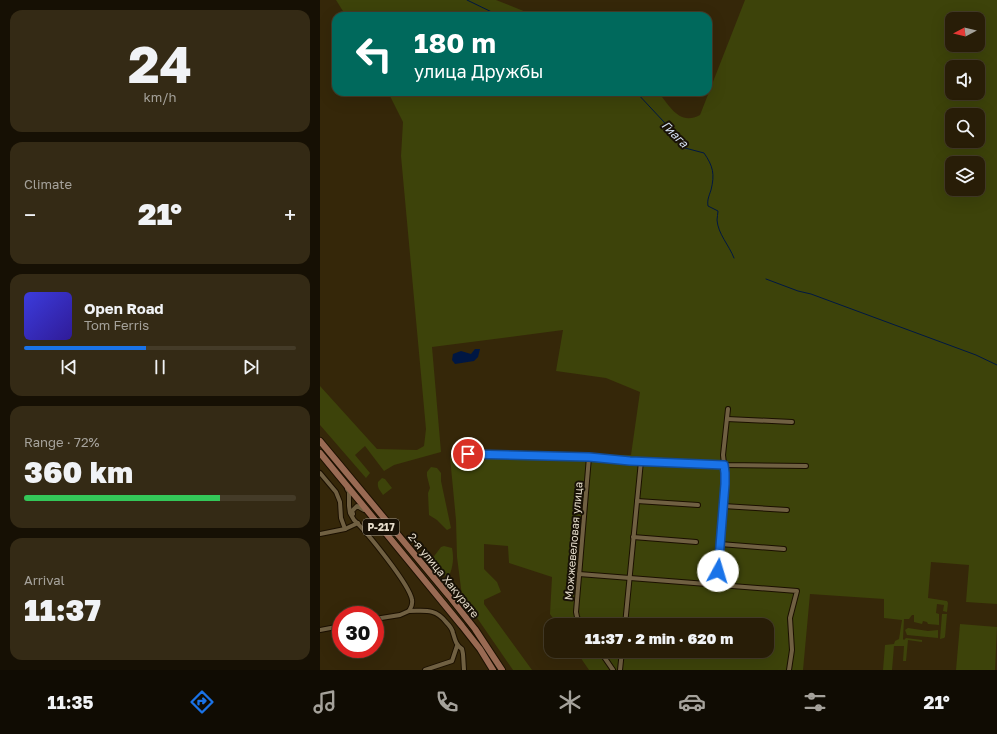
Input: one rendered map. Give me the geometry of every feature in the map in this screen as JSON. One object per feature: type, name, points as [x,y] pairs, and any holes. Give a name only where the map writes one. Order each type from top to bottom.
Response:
[{"type":"main road","name":"2-я улица Хакурате","points":[[320,441],[449,596],[475,630],[502,670]]},
{"type":"main road","name":"2-я улица Хакурате","points":[[320,454],[432,588],[471,637],[493,670]]},
{"type":"main road","points":[[471,637],[490,670]]},
{"type":"street","points":[[716,584],[725,473],[723,455],[728,409]]},
{"type":"street","points":[[727,419],[792,422]]},
{"type":"street","points":[[320,454],[349,492],[350,513],[385,557],[411,594],[412,606],[409,611]]},
{"type":"street","points":[[454,456],[468,454],[589,457],[724,465],[806,466]]},
{"type":"street","name":"Можжевеловая улица","points":[[578,618],[576,612],[589,457]]},
{"type":"street","points":[[626,618],[641,461]]},
{"type":"street","points":[[320,473],[336,492],[340,502],[341,518],[345,529]]},
{"type":"street","points":[[637,501],[698,505]]},
{"type":"street","points":[[356,522],[352,511],[357,506],[362,508],[394,543]]},
{"type":"street","points":[[723,506],[787,510]]},
{"type":"street","points":[[320,534],[345,529],[356,522]]},
{"type":"street","points":[[633,537],[696,542]]},
{"type":"street","points":[[720,544],[784,549]]},
{"type":"street","points":[[579,574],[797,591],[790,618],[792,650],[789,670]]},
{"type":"street","points":[[384,618],[400,615],[409,611],[429,610],[436,612],[445,620],[452,630],[457,646],[452,661],[426,670]]},
{"type":"street","points":[[320,630],[332,628]]},
{"type":"street","points":[[457,646],[462,649],[464,670]]},
{"type":"street","points":[[605,658],[613,670]]},
{"type":"street","points":[[620,670],[621,658]]},
{"type":"green space","points":[[336,0],[496,0],[526,12],[344,12]]},
{"type":"green space","points":[[745,0],[997,0],[997,604],[966,602],[969,565],[931,562],[928,598],[947,601],[947,612],[943,611],[944,605],[937,604],[936,613],[939,614],[939,625],[928,624],[927,622],[923,621],[922,624],[914,622],[914,615],[912,615],[909,619],[904,619],[903,639],[922,640],[922,642],[908,640],[906,661],[903,661],[904,646],[894,646],[892,670],[883,670],[885,645],[894,644],[895,641],[899,639],[902,620],[884,618],[884,599],[810,594],[803,670],[589,670],[581,658],[774,658],[774,618],[553,618],[550,614],[552,577],[509,563],[508,546],[484,544],[484,569],[497,582],[501,592],[484,600],[484,604],[532,670],[513,670],[462,596],[457,557],[456,520],[450,457],[568,458],[569,454],[631,455],[640,392],[606,378],[556,371],[563,330],[432,347],[441,452],[394,465],[384,471],[365,446],[355,455],[370,473],[366,478],[320,425],[320,386],[377,449],[417,450],[424,446],[426,429],[401,156],[403,122],[390,96],[661,96],[676,113],[686,118],[693,118],[700,115],[707,96],[712,96],[712,84]]},
{"type":"green space","points":[[431,467],[437,468],[441,473],[441,481],[451,528],[447,530],[437,520],[429,515],[428,493],[430,488],[427,472]]},
{"type":"green space","points":[[382,478],[385,479],[392,488],[383,495],[378,486],[378,482]]},
{"type":"green space","points":[[444,546],[452,548],[453,562],[449,576],[442,575],[432,559],[441,547]]},
{"type":"green space","points":[[942,614],[947,614],[945,637],[940,639]]},
{"type":"green space","points":[[960,624],[997,627],[995,670],[956,670]]},
{"type":"green space","points":[[908,628],[928,631],[938,630],[938,638],[907,635],[905,630]]},
{"type":"water","points":[[475,349],[480,349],[478,357],[474,361],[455,364],[452,360],[453,354],[461,351],[471,354]]},
{"type":"waterway","name":"Гиага","points":[[467,0],[492,12]]},
{"type":"waterway","name":"Гиага","points":[[640,96],[664,122],[685,148],[704,153],[707,158],[713,175],[708,206],[718,211],[717,220],[719,230],[734,258]]},
{"type":"waterway","points":[[766,279],[798,291],[811,294],[976,355],[997,365]]},
{"type":"route","points":[[468,454],[589,457],[630,461],[724,465],[725,484],[718,571]]}]
